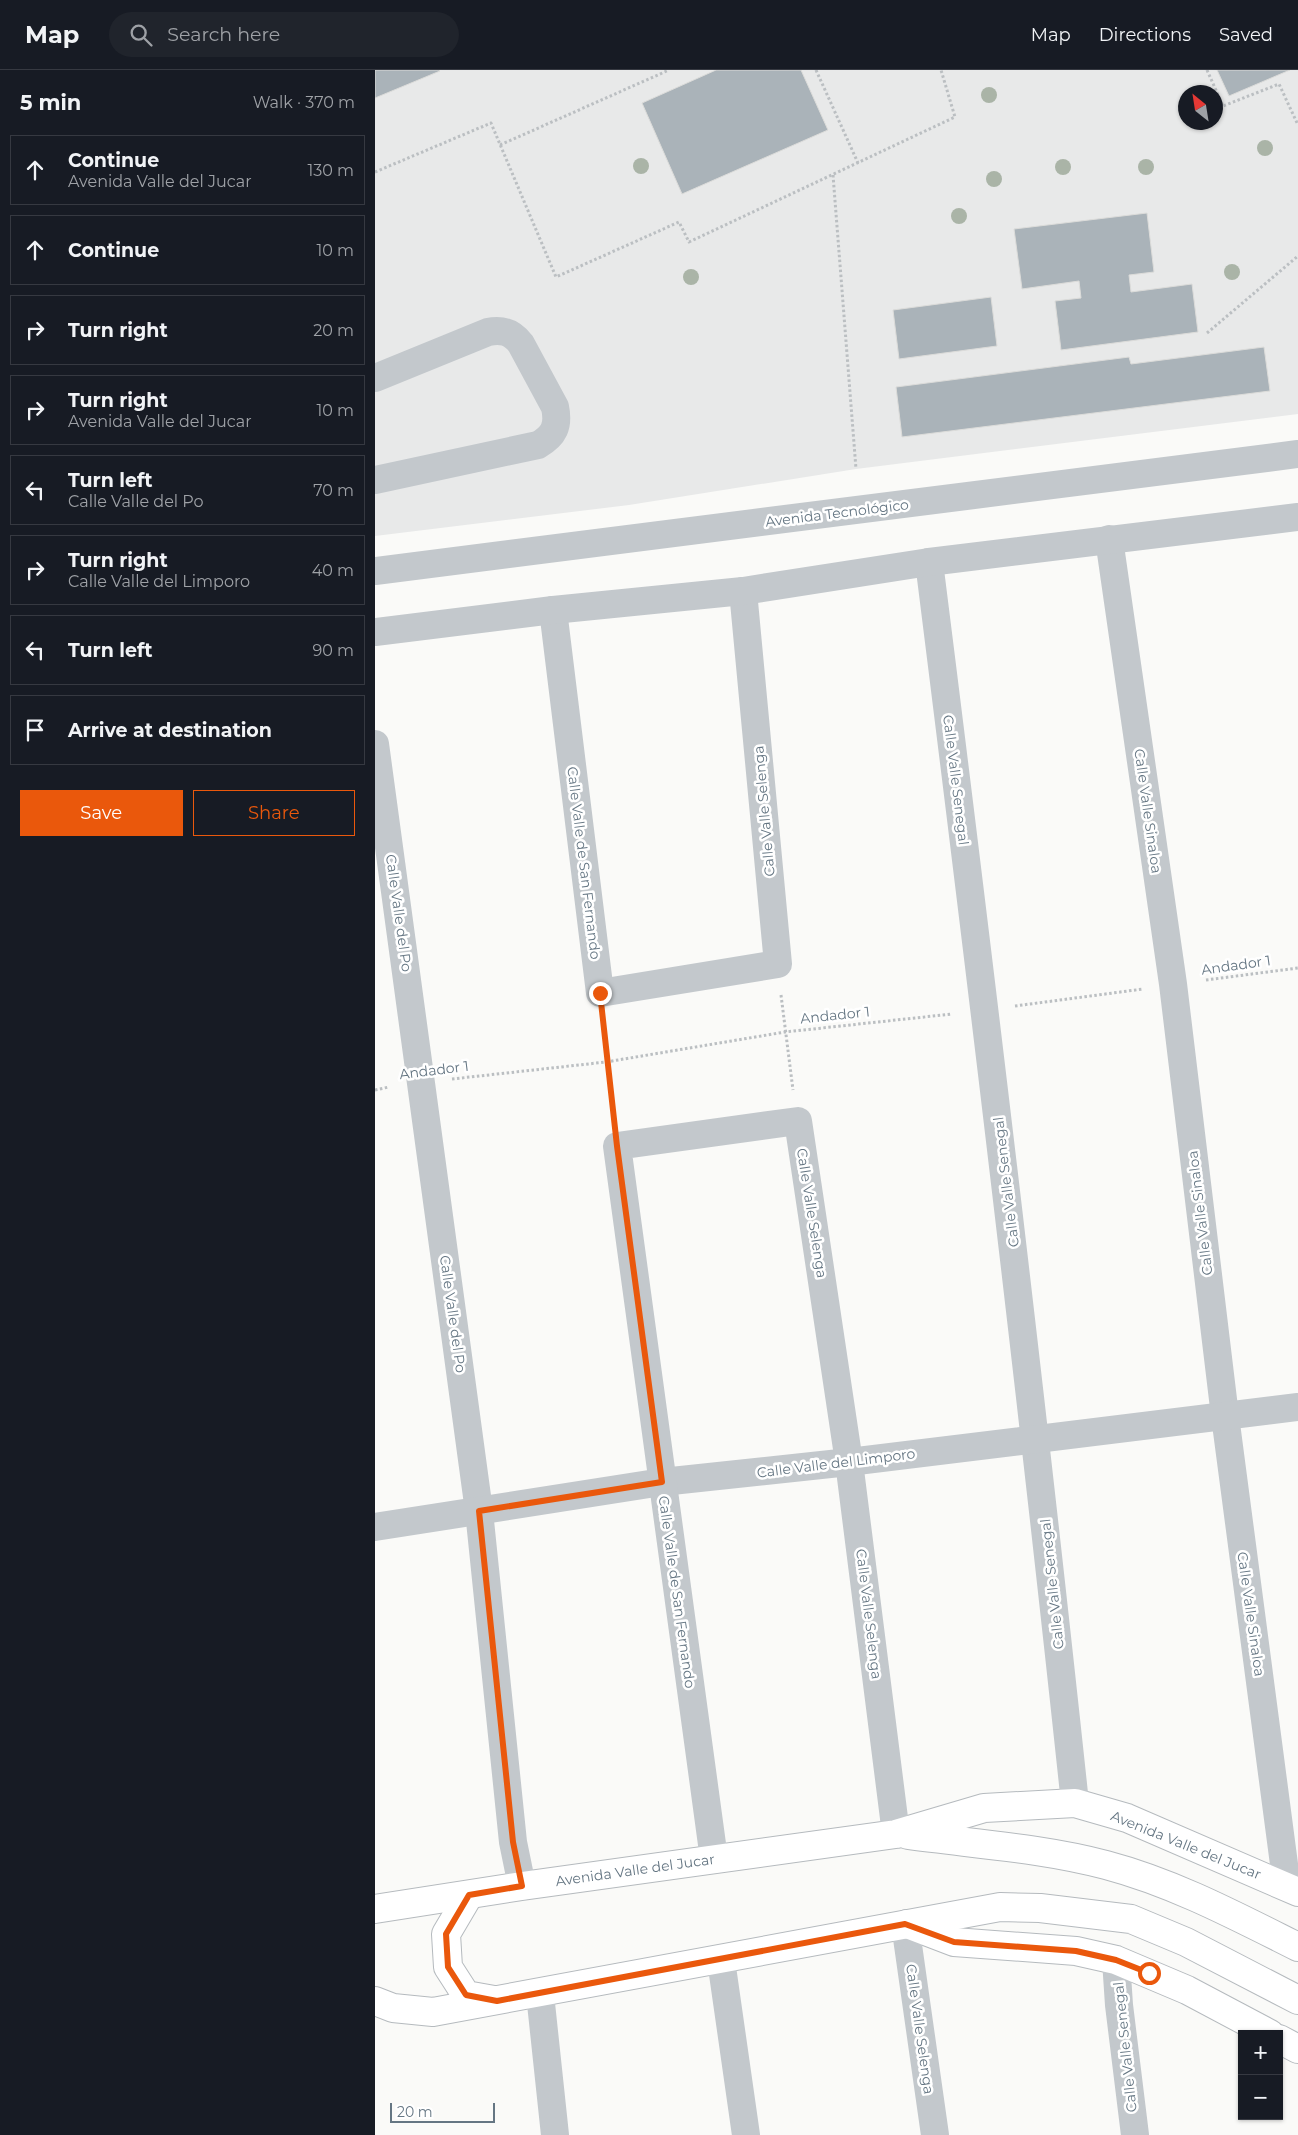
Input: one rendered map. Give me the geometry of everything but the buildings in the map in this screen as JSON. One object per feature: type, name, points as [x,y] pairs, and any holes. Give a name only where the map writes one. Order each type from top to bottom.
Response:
[{"type":"main road","name":"Avenida Valle del Jucar","points":[[375,1910],[522,1886],[896,1834],[984,1808],[1075,1803],[1127,1818],[1292,1890]]},
{"type":"main road","name":"Avenida Valle del Jucar","points":[[896,1834],[1059,1854],[1107,1866],[1165,1884],[1209,1903],[1298,1947]]},
{"type":"main road","points":[[469,1895],[446,1934],[448,1967],[466,1995],[497,2001]]},
{"type":"main road","points":[[375,2002],[393,2008],[433,2012],[540,1994],[1000,1907],[1040,1908],[1131,1919],[1186,1942],[1298,2000]]},
{"type":"main road","points":[[905,1924],[954,1942],[1076,1951],[1116,1960],[1187,1990],[1262,2030]]},
{"type":"main road","points":[[1283,2041],[1298,2048]]},
{"type":"street","points":[[375,378],[488,332],[506,332],[515,336],[521,344],[555,407],[557,419],[555,430],[548,439],[538,446],[375,480]]},
{"type":"street","name":"Avenida Tecnológico","points":[[375,571],[1298,454]]},
{"type":"street","points":[[375,632],[553,610],[743,591],[929,562],[1298,517]]},
{"type":"street","name":"Calle Valle Sinaloa","points":[[1109,539],[1173,984],[1225,1416],[1292,1890]]},
{"type":"street","name":"Calle Valle Senegal","points":[[929,562],[986,1010],[1036,1438],[1075,1803]]},
{"type":"street","name":"Calle Valle Selenga","points":[[743,591],[778,964]]},
{"type":"street","name":"Calle Valle de San Fernando","points":[[553,610],[600,993]]},
{"type":"street","name":"Calle Valle del Po","points":[[375,744],[423,1082],[479,1511],[513,1842],[522,1886]]},
{"type":"street","points":[[600,993],[778,964]]},
{"type":"street","points":[[617,1146],[798,1121]]},
{"type":"street","name":"Calle Valle Selenga","points":[[798,1121],[849,1462],[896,1834]]},
{"type":"street","name":"Calle Valle de San Fernando","points":[[617,1146],[714,1859]]},
{"type":"street","name":"Calle Valle del Limporo","points":[[375,1527],[662,1482],[849,1462],[1298,1407]]},
{"type":"street","name":"Calle Valle Selenga","points":[[905,1924],[935,2135]]},
{"type":"street","points":[[721,1960],[746,2135]]},
{"type":"street","name":"Calle Valle Senegal","points":[[1116,1960],[1119,2004],[1135,2135]]},
{"type":"street","points":[[540,1994],[555,2135]]},
{"type":"path","points":[[500,145],[669,70]]},
{"type":"path","points":[[816,70],[858,163]]},
{"type":"path","points":[[375,172],[491,123],[556,277],[679,222],[689,242],[955,117],[941,70]]},
{"type":"path","points":[[1207,70],[1223,106],[1279,84],[1298,125]]},
{"type":"path","points":[[833,175],[856,469]]},
{"type":"path","points":[[1207,333],[1298,256]]},
{"type":"path","points":[[778,964],[785,1032],[798,1121]]},
{"type":"path","name":"Andador 1","points":[[375,1090],[423,1082],[607,1062],[785,1032],[986,1010],[1298,968]]},
{"type":"path","points":[[600,993],[617,1146]]},
{"type":"shaded area","points":[[375,70],[1298,70],[1298,414],[856,469],[629,505],[375,536]]},
{"type":"route","points":[[600,993],[617,1146],[662,1482],[479,1511],[513,1842],[522,1886],[469,1895],[446,1934],[448,1967],[466,1995],[497,2001],[905,1924],[954,1942],[1076,1951],[1116,1960],[1149,1973]]}]
